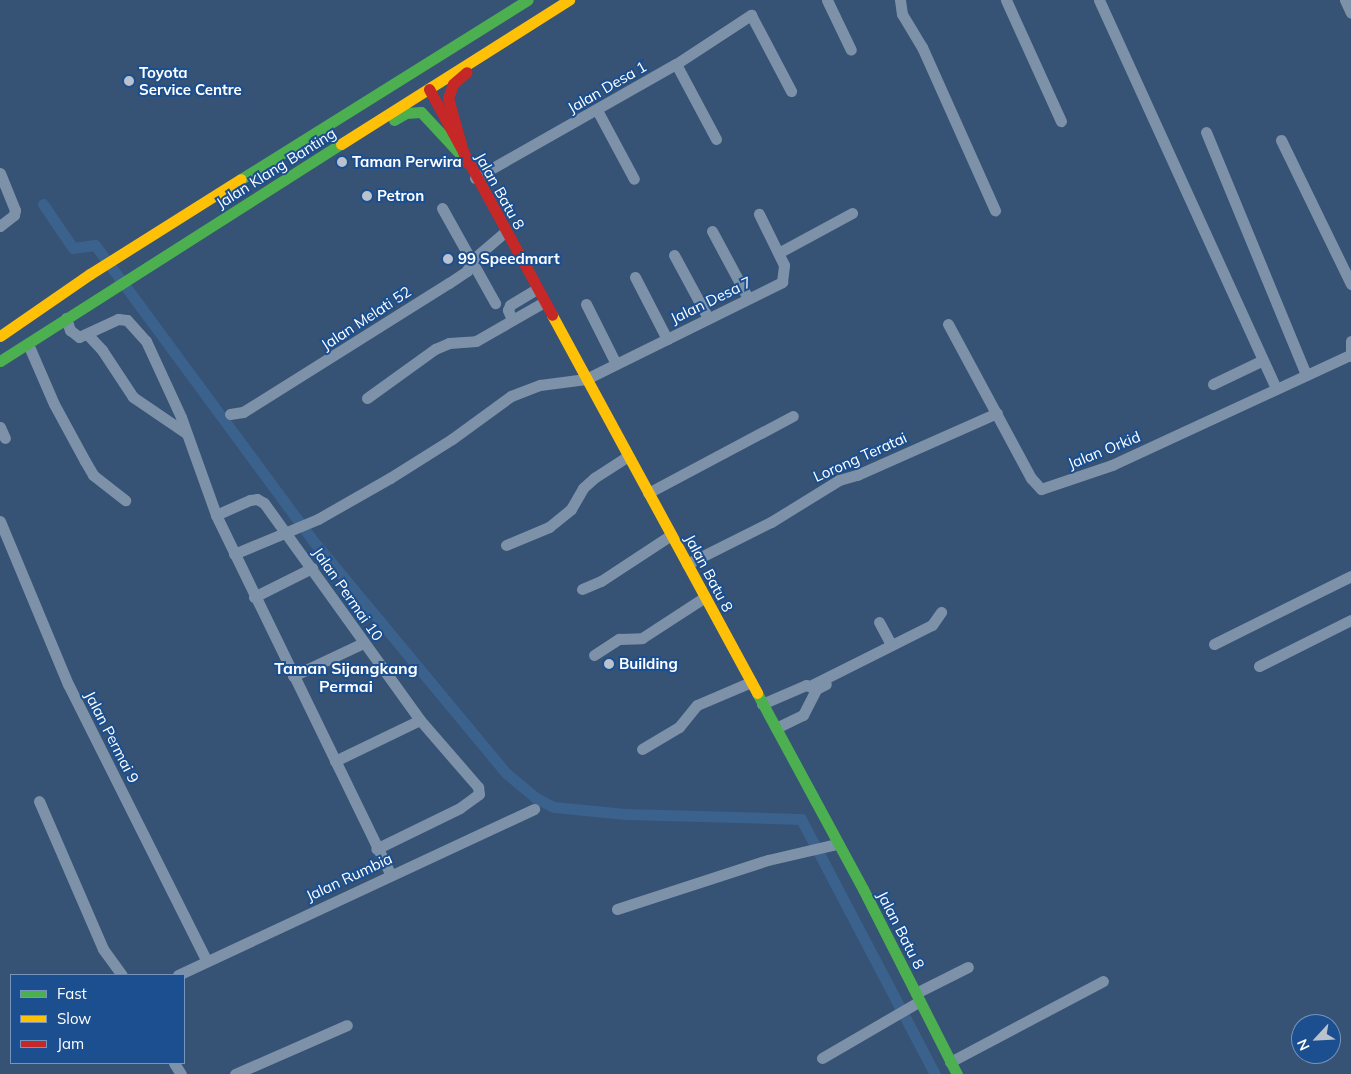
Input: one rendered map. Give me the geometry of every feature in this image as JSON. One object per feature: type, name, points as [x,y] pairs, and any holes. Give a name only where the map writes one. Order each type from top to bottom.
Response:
[{"type":"main road","points":[[364,101],[375,104],[406,86],[417,84],[429,89],[432,74],[441,63],[508,20],[530,0]]},
{"type":"main road","name":"Jalan Klang Banting","points":[[0,336],[90,274],[364,101],[530,0]]},
{"type":"main road","name":"Jalan Klang Banting","points":[[0,361],[568,0]]},
{"type":"main road","points":[[466,162],[448,106],[453,84],[556,8]]},
{"type":"main road","name":"Jalan Batu 8","points":[[429,89],[466,162],[538,289],[776,728],[837,844],[915,1000],[957,1074]]},
{"type":"main road","points":[[311,164],[414,111],[430,118],[466,162]]},
{"type":"street","points":[[827,0],[851,50]]},
{"type":"street","points":[[900,0],[902,14],[922,47],[995,210]]},
{"type":"street","points":[[1006,0],[1061,121]]},
{"type":"street","points":[[1099,0],[1276,389]]},
{"type":"street","points":[[1345,0],[1351,13]]},
{"type":"street","name":"Jalan Desa 1","points":[[475,178],[598,110],[676,64],[751,16],[791,91]]},
{"type":"street","points":[[676,64],[716,139]]},
{"type":"street","points":[[598,110],[634,179]]},
{"type":"street","points":[[1206,132],[1306,375]]},
{"type":"street","points":[[1281,140],[1351,284]]},
{"type":"street","points":[[0,173],[14,203],[14,216],[0,226]]},
{"type":"street","points":[[442,208],[495,303]]},
{"type":"street","points":[[780,252],[852,213]]},
{"type":"street","name":"Jalan Desa 7","points":[[234,554],[318,519],[452,440],[511,396],[540,385],[586,378],[782,282],[784,265],[780,252],[759,214]]},
{"type":"street","name":"Jalan Melati 52","points":[[230,414],[243,412],[454,280],[467,271],[472,261],[506,231]]},
{"type":"street","points":[[712,231],[748,298]]},
{"type":"street","points":[[674,255],[708,318]]},
{"type":"street","points":[[635,278],[667,339]]},
{"type":"street","points":[[512,320],[508,310],[510,305],[538,289]]},
{"type":"street","points":[[367,398],[435,349],[449,343],[476,341],[544,302]]},
{"type":"street","points":[[586,304],[616,364]]},
{"type":"street","points":[[66,318],[75,336],[88,335],[118,319],[127,320],[136,328],[165,379],[216,516],[376,849],[390,874]]},
{"type":"street","name":"Jalan Orkid","points":[[948,324],[1031,478],[1038,487],[1046,489],[1112,465],[1351,355]]},
{"type":"street","points":[[88,335],[102,350],[133,397],[186,433]]},
{"type":"street","points":[[1351,341],[1351,355]]},
{"type":"street","points":[[28,344],[54,404],[84,461],[94,475],[125,500]]},
{"type":"street","points":[[1213,384],[1262,360]]},
{"type":"street","name":"Lorong Teratai","points":[[687,564],[771,522],[819,490],[997,413]]},
{"type":"street","points":[[648,493],[792,416]]},
{"type":"street","points":[[0,427],[6,438]]},
{"type":"street","points":[[506,545],[549,527],[571,509],[583,488],[594,478],[628,456]]},
{"type":"street","name":"Jalan Permai 10","points":[[216,516],[257,499],[264,503],[289,531],[363,643],[420,720],[478,787],[479,794],[460,808],[376,849]]},
{"type":"street","name":"Jalan Permai 9","points":[[0,521],[68,684],[207,961]]},
{"type":"street","points":[[582,589],[601,581],[671,535]]},
{"type":"street","points":[[254,597],[312,568]]},
{"type":"street","points":[[1214,644],[1351,576]]},
{"type":"street","points":[[594,655],[619,639],[642,638],[705,597]]},
{"type":"street","points":[[776,728],[803,715],[813,688],[932,624],[942,612]]},
{"type":"street","points":[[1259,666],[1351,620]]},
{"type":"street","points":[[879,622],[891,645]]},
{"type":"street","points":[[293,676],[363,643]]},
{"type":"street","points":[[762,704],[813,688],[858,669]]},
{"type":"street","points":[[642,749],[679,727],[698,706],[750,682]]},
{"type":"street","points":[[335,761],[420,720]]},
{"type":"street","points":[[39,800],[103,949],[121,974]]},
{"type":"street","name":"Jalan Rumbia","points":[[180,974],[390,874],[534,809]]},
{"type":"street","points":[[617,910],[696,885],[724,873],[801,851],[837,844]]},
{"type":"street","points":[[822,1058],[968,967]]},
{"type":"street","points":[[950,1062],[1104,980]]},
{"type":"street","points":[[235,1074],[347,1025]]},
{"type":"waterway","points":[[43,204],[73,248],[95,245],[315,543],[506,773],[536,798],[554,807],[626,814],[801,819],[935,1074]]},
{"type":"traffic: fast","points":[[241,179],[528,0]]},
{"type":"traffic: fast","points":[[394,120],[406,113],[421,112],[460,154]]},
{"type":"traffic: fast","points":[[0,361],[341,144]]},
{"type":"traffic: fast","points":[[757,693],[863,889],[957,1074]]},
{"type":"traffic: slow","points":[[341,144],[569,0]]},
{"type":"traffic: slow","points":[[0,336],[90,274],[241,179]]},
{"type":"traffic: slow","points":[[552,315],[757,693]]},
{"type":"traffic: jam","points":[[466,162],[448,98],[453,84],[467,72]]},
{"type":"traffic: jam","points":[[429,89],[552,315]]},
{"type":"place","name":"Toyota Service Centre","points":[[129,81]]},
{"type":"place","name":"Taman Perwira","points":[[342,162]]},
{"type":"place","name":"Petron","points":[[367,196]]},
{"type":"place","name":"99 Speedmart","points":[[448,259]]},
{"type":"place","name":"Building","points":[[609,664]]},
{"type":"district","name":"Taman Sijangkang Permai","points":[[346,677]]}]
